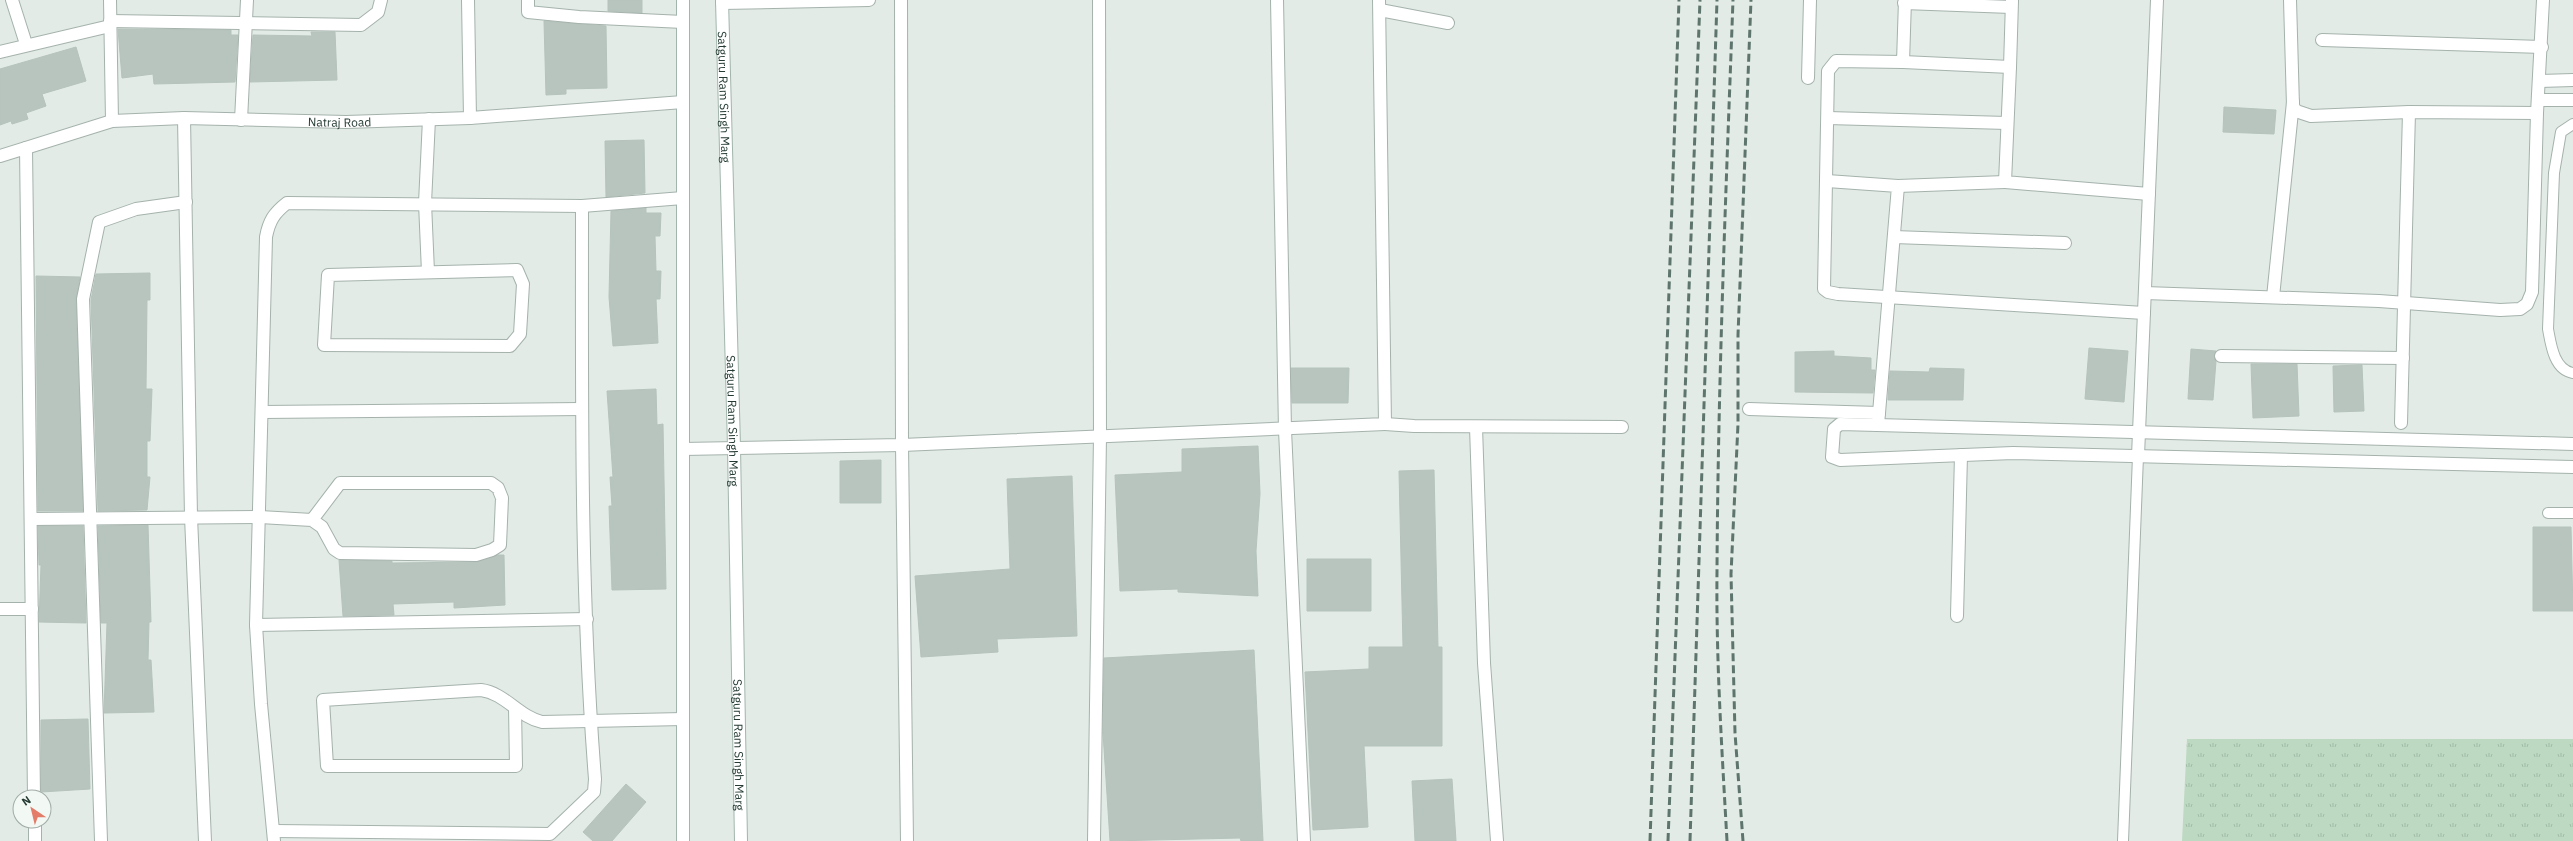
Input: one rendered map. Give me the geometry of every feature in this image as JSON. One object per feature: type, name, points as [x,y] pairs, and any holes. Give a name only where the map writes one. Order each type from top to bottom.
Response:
[{"type":"street","points":[[12,0],[26,44]]},
{"type":"street","points":[[110,0],[112,121]]},
{"type":"street","points":[[241,120],[247,0]]},
{"type":"street","points":[[0,52],[26,44],[110,24],[247,23],[361,25],[378,12],[381,0]]},
{"type":"street","points":[[468,0],[470,118]]},
{"type":"street","points":[[528,0],[528,12],[579,17],[683,22]]},
{"type":"street","points":[[683,0],[683,841]]},
{"type":"street","points":[[722,1],[869,0]]},
{"type":"street","points":[[901,0],[902,444],[907,841]]},
{"type":"street","points":[[1094,841],[1100,436],[1099,0]]},
{"type":"street","points":[[1277,0],[1285,430],[1304,841]]},
{"type":"street","points":[[1808,78],[1810,0]]},
{"type":"street","points":[[2138,456],[2157,0]]},
{"type":"street","points":[[2273,297],[2293,102],[2290,0]]},
{"type":"street","points":[[2145,293],[2404,303],[2500,310],[2520,309],[2527,304],[2532,292],[2537,113],[2542,47],[2543,0]]},
{"type":"street","name":"Satguru Ram Singh Marg","points":[[722,1],[734,446],[742,841]]},
{"type":"street","points":[[1903,62],[1904,2],[2012,4],[2005,182]]},
{"type":"street","points":[[1385,424],[1379,5],[1448,24]]},
{"type":"street","points":[[2322,40],[2542,47]]},
{"type":"street","points":[[2010,67],[1850,60],[1836,61],[1830,65],[1828,71],[1824,289],[1828,292],[1838,294],[2144,313]]},
{"type":"street","points":[[2540,81],[2573,80]]},
{"type":"street","points":[[2539,100],[2573,100]]},
{"type":"street","name":"Natraj Road","points":[[0,156],[112,121],[184,118],[346,122],[470,118],[683,102]]},
{"type":"street","points":[[2293,102],[2300,114],[2311,116],[2409,112],[2537,113]]},
{"type":"street","points":[[2401,424],[2409,112]]},
{"type":"street","points":[[184,118],[191,517],[205,841]]},
{"type":"street","points":[[1828,118],[2007,123]]},
{"type":"street","points":[[428,272],[425,203],[429,119]]},
{"type":"street","points":[[26,148],[34,789]]},
{"type":"street","points":[[1827,181],[1898,186],[2005,182],[2149,194]]},
{"type":"street","points":[[1878,425],[1890,297],[1898,186]]},
{"type":"street","points":[[582,206],[582,409],[587,619],[595,779],[594,792],[550,837],[274,836],[261,704],[256,625],[260,517],[266,237],[269,223],[275,213],[286,203],[425,203],[582,206],[683,198]]},
{"type":"street","points":[[101,841],[83,299],[99,222],[136,209],[186,202]]},
{"type":"street","points":[[1894,237],[2066,243]]},
{"type":"street","points":[[518,270],[523,284],[520,334],[510,346],[324,345],[328,275],[428,272],[518,270]]},
{"type":"street","points":[[2221,356],[2403,358]]},
{"type":"street","points":[[262,412],[582,409]]},
{"type":"street","points":[[1749,409],[1879,413]]},
{"type":"street","points":[[683,449],[734,446],[902,444],[1285,430],[1385,424],[1476,427],[1622,427]]},
{"type":"street","points":[[2573,444],[1878,425],[1836,426],[1832,457],[1840,460],[2012,453],[2573,467]]},
{"type":"street","points":[[1476,427],[1484,663],[1497,841]]},
{"type":"street","points":[[1956,616],[1961,455]]},
{"type":"street","points":[[31,519],[260,517],[312,520],[322,527],[334,549],[340,553],[476,555],[492,550],[500,545],[502,498],[498,488],[491,483],[340,483],[312,520]]},
{"type":"street","points":[[0,610],[32,608]]},
{"type":"street","points":[[256,625],[587,619]]},
{"type":"street","points":[[515,708],[516,766],[327,766],[323,700],[481,690],[495,693],[528,717],[542,722],[683,719]]},
{"type":"street","points":[[35,829],[35,841]]},
{"type":"lane","points":[[2573,124],[2561,132],[2554,173],[2548,329],[2552,355],[2568,372],[2573,373]]},
{"type":"lane","points":[[2123,841],[2138,456]]},
{"type":"lane","points":[[2548,513],[2573,513]]},
{"type":"green space","points":[[2187,739],[2573,739],[2573,841],[2182,841]]},
{"type":"building","points":[[608,0],[642,0],[642,13],[608,11]]},
{"type":"building","points":[[544,21],[606,26],[607,88],[566,89],[566,94],[546,95]]},
{"type":"building","points":[[118,29],[231,30],[231,35],[238,35],[235,82],[154,84],[153,74],[122,78]]},
{"type":"building","points":[[311,32],[335,32],[337,80],[250,82],[253,35],[312,36]]},
{"type":"building","points":[[76,47],[86,81],[42,94],[46,106],[26,113],[28,119],[12,124],[11,121],[0,125],[0,69]]},
{"type":"building","points":[[2224,107],[2276,110],[2274,134],[2223,132]]},
{"type":"building","points":[[644,140],[645,193],[606,197],[605,141]]},
{"type":"building","points":[[646,208],[646,213],[661,213],[660,236],[655,236],[656,271],[661,271],[660,299],[656,299],[658,343],[613,346],[609,297],[611,211]]},
{"type":"building","points":[[150,273],[150,300],[147,300],[146,389],[152,389],[150,441],[147,441],[147,477],[150,477],[147,510],[98,511],[91,300],[96,274]]},
{"type":"building","points":[[36,276],[80,277],[76,299],[83,511],[38,511]]},
{"type":"building","points":[[2089,348],[2128,351],[2124,402],[2085,399]]},
{"type":"building","points":[[2191,349],[2216,351],[2214,356],[2216,361],[2213,400],[2188,399]]},
{"type":"building","points":[[1834,351],[1834,356],[1871,358],[1871,370],[1875,370],[1873,393],[1795,392],[1795,352]]},
{"type":"building","points":[[2251,364],[2297,364],[2299,416],[2253,418]]},
{"type":"building","points":[[2362,365],[2364,411],[2334,412],[2333,366]]},
{"type":"building","points":[[1291,368],[1349,368],[1348,403],[1292,403]]},
{"type":"building","points":[[1930,368],[1964,369],[1963,400],[1888,400],[1890,371],[1929,372]]},
{"type":"building","points":[[656,389],[657,425],[663,424],[666,589],[612,590],[609,506],[612,506],[610,477],[613,477],[607,391]]},
{"type":"building","points":[[1258,446],[1260,494],[1256,551],[1258,596],[1178,592],[1178,589],[1120,591],[1115,475],[1182,472],[1182,449]]},
{"type":"building","points":[[881,460],[881,503],[840,503],[840,461]]},
{"type":"building","points":[[1434,470],[1438,647],[1442,647],[1442,746],[1364,746],[1368,827],[1313,830],[1305,672],[1369,669],[1369,647],[1403,647],[1399,471]]},
{"type":"building","points":[[1072,476],[1077,636],[997,639],[998,652],[921,657],[915,576],[1010,569],[1007,479]]},
{"type":"building","points":[[148,525],[151,622],[149,622],[148,660],[151,660],[154,712],[104,713],[107,623],[101,623],[98,526]]},
{"type":"building","points":[[38,526],[83,526],[86,623],[39,622],[41,565],[39,565]]},
{"type":"building","points":[[2533,527],[2571,527],[2573,611],[2533,611]]},
{"type":"building","points":[[498,555],[504,555],[505,605],[454,608],[454,602],[393,604],[394,615],[343,616],[339,560],[392,561],[392,563],[476,562]]},
{"type":"building","points":[[1307,559],[1371,559],[1371,611],[1307,611]]},
{"type":"building","points":[[1254,650],[1263,841],[1241,841],[1240,838],[1110,841],[1103,733],[1104,658]]},
{"type":"building","points":[[88,719],[90,789],[52,791],[52,789],[41,789],[41,720]]},
{"type":"building","points":[[1452,779],[1456,841],[1415,841],[1412,781]]},
{"type":"building","points":[[626,784],[646,802],[612,841],[593,841],[583,832]]},
{"type":"railway","points":[[1650,841],[1679,0]]},
{"type":"railway","points":[[1668,841],[1700,0]]},
{"type":"railway","points":[[1690,841],[1717,0]]},
{"type":"railway","points":[[1727,841],[1718,672],[1717,571],[1721,356],[1733,0]]},
{"type":"railway","points":[[1743,841],[1735,733],[1731,574],[1738,424],[1738,335],[1751,0]]}]
